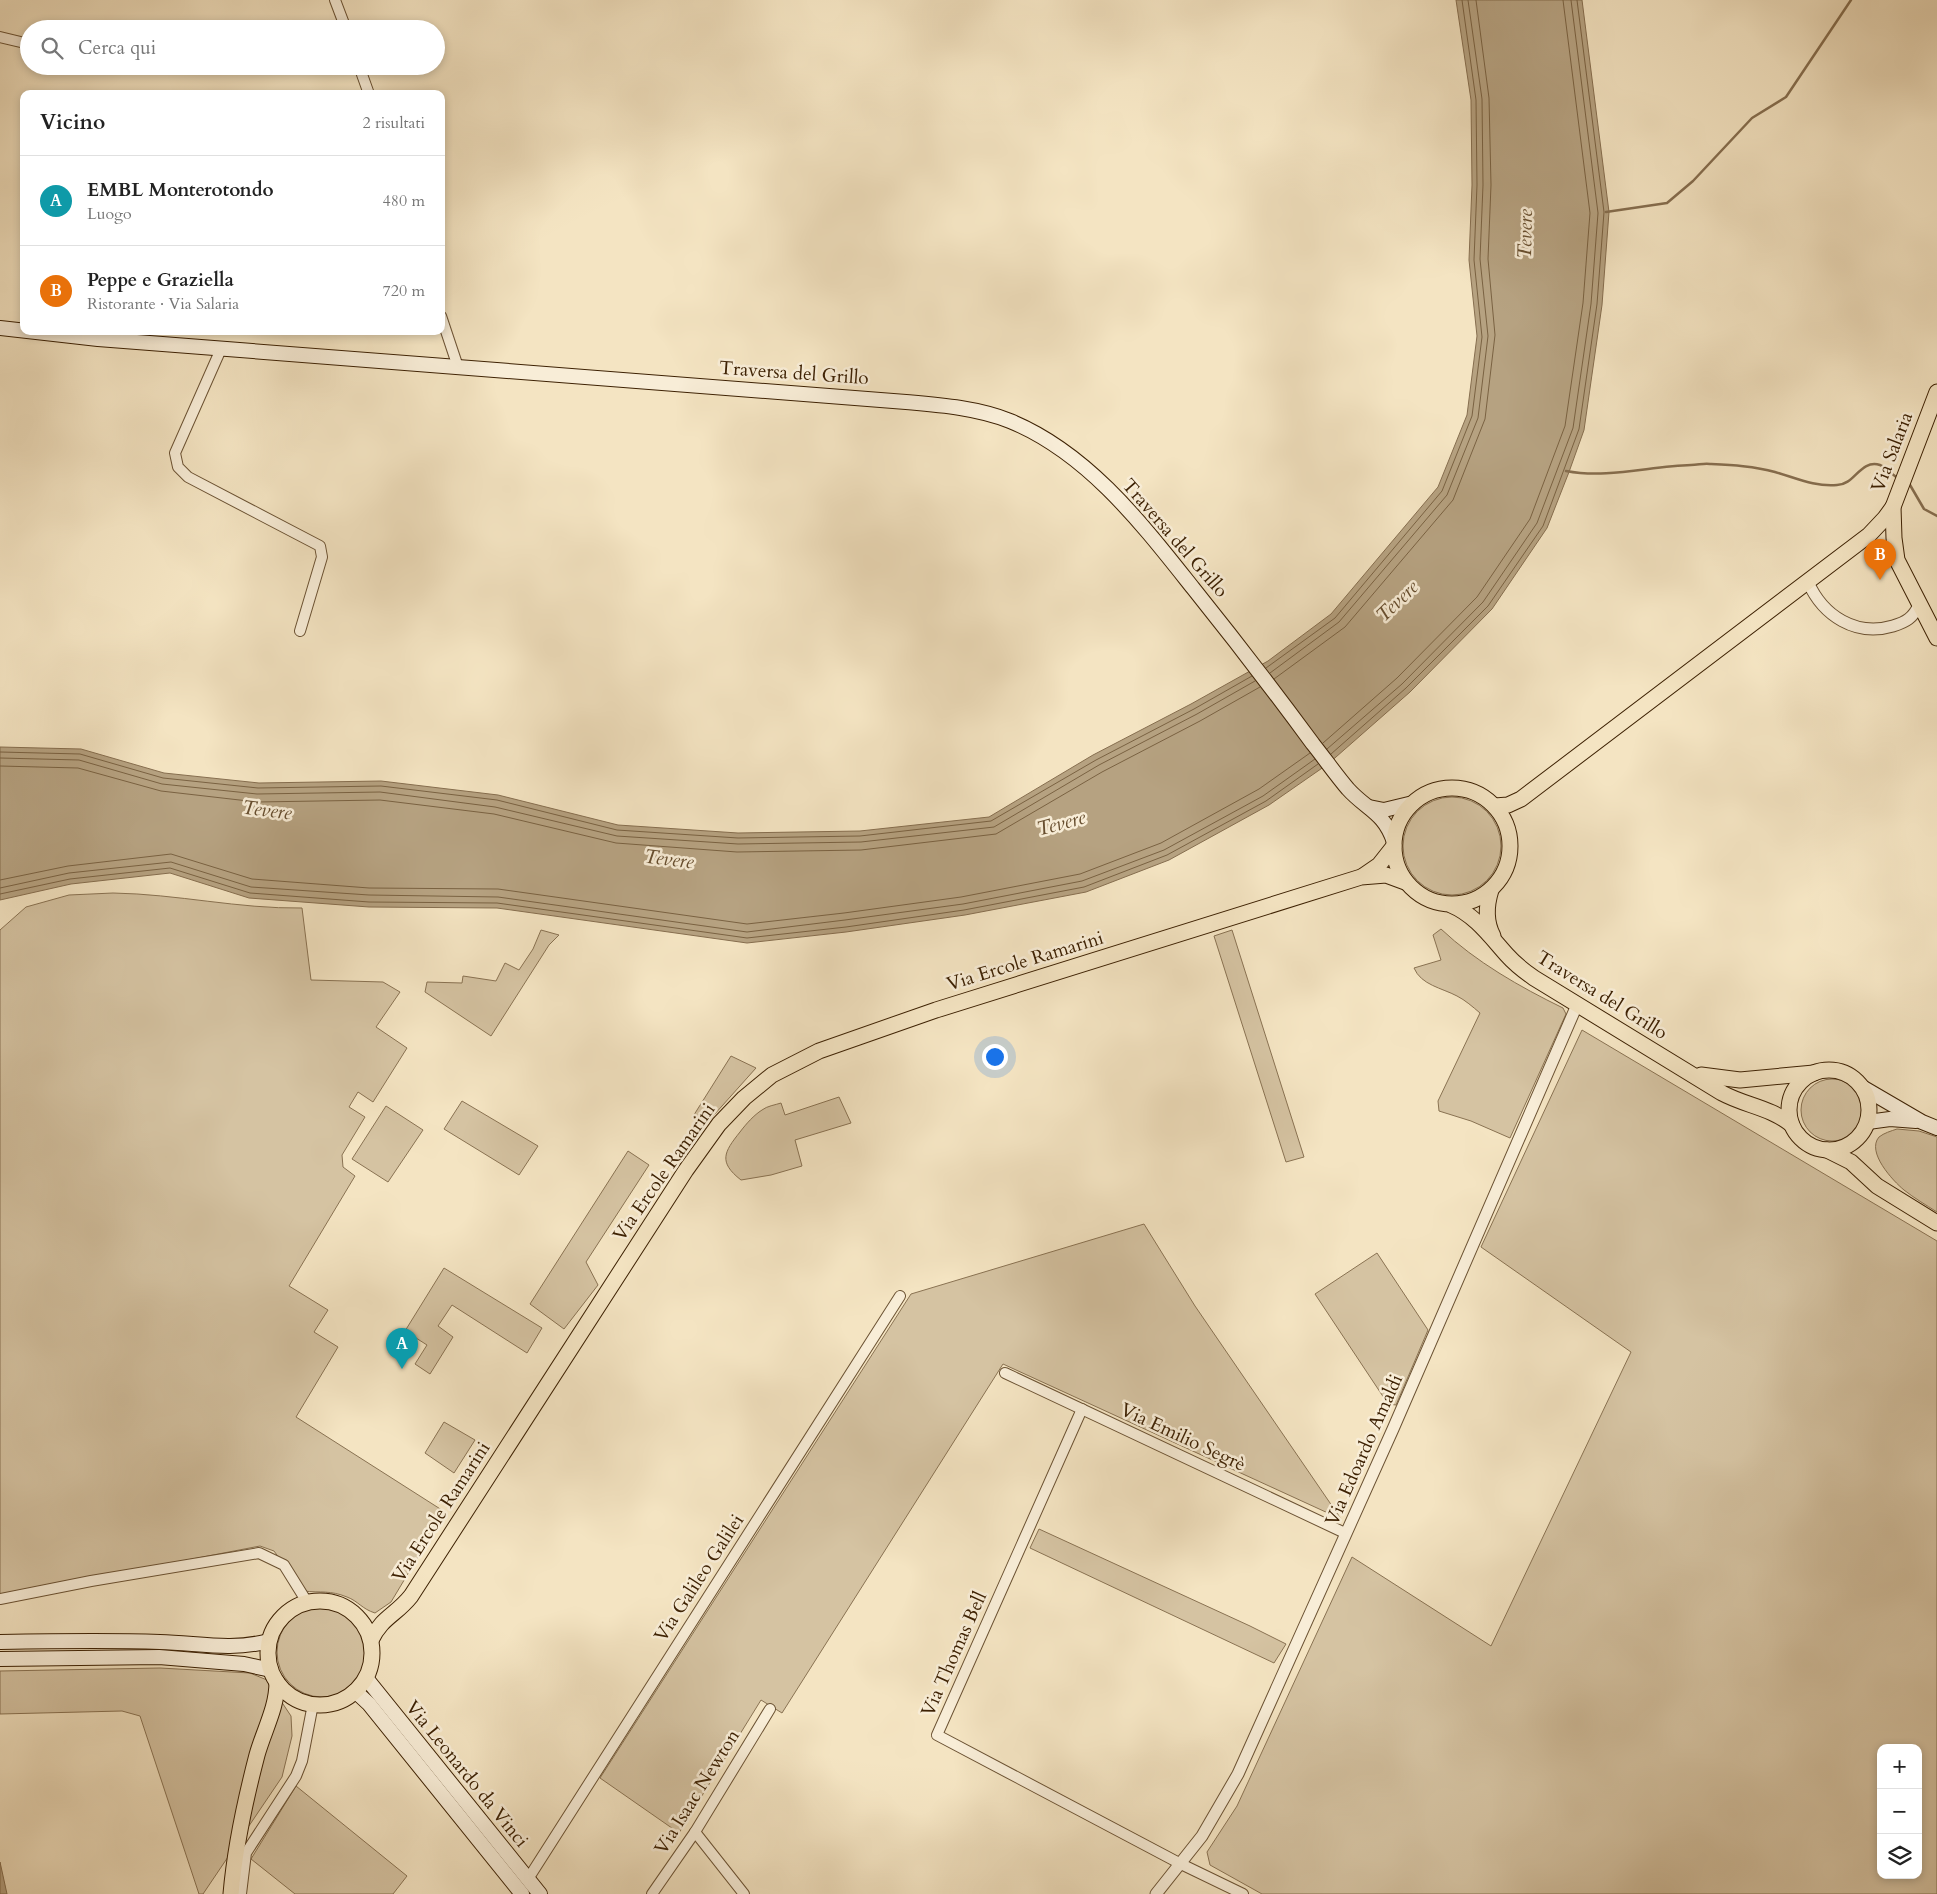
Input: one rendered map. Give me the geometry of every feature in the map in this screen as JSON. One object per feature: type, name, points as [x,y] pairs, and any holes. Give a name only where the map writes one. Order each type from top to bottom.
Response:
[{"type":"main road","name":"Traversa del Grillo","points":[[0,328],[20,330]]},
{"type":"main road","name":"Traversa del Grillo","points":[[62,335],[912,403],[970,410],[1008,420],[1054,446],[1108,489],[1143,525],[1232,637],[1340,779],[1355,796],[1386,822],[1394,844]]},
{"type":"main road","name":"Via Salaria","points":[[1937,392],[1894,503],[1894,538],[1897,560],[1937,638]]},
{"type":"main road","points":[[1494,806],[1508,805],[1521,799],[1808,582],[1874,530],[1894,503]]},
{"type":"main road","points":[[1862,540],[1872,537],[1879,539],[1888,545],[1897,560]]},
{"type":"main road","name":"Traversa del Grillo","points":[[1445,788],[1454,788],[1480,795],[1494,806],[1504,819],[1510,835],[1511,851],[1507,868],[1499,882],[1491,890],[1476,900],[1451,905],[1438,903],[1420,895],[1405,882],[1396,864],[1395,833],[1402,817],[1413,803],[1428,793],[1445,788]]},
{"type":"main road","points":[[1368,806],[1384,810],[1413,803]]},
{"type":"main road","name":"Via Ercole Ramarini","points":[[371,1640],[386,1618],[402,1606],[411,1596],[686,1170],[719,1124],[759,1084],[802,1059],[936,1010],[1361,876],[1380,865],[1394,844]]},
{"type":"main road","name":"Via Ercole Ramarini","points":[[1361,876],[1386,875],[1405,882]]},
{"type":"main road","points":[[1491,890],[1487,916],[1491,932],[1498,943]]},
{"type":"main road","name":"Traversa del Grillo","points":[[1451,905],[1477,922],[1518,966],[1534,978],[1730,1097],[1771,1111],[1792,1125]]},
{"type":"main road","points":[[1937,1128],[1922,1122],[1862,1087],[1853,1078],[1841,1072],[1827,1070],[1814,1073],[1803,1080],[1793,1095],[1789,1113],[1797,1135],[1806,1142],[1850,1162],[1877,1186],[1937,1223]]},
{"type":"main road","name":"Traversa del Grillo","points":[[1692,1074],[1740,1080],[1814,1073]]},
{"type":"main road","points":[[1862,1087],[1869,1104],[1868,1122],[1858,1144],[1861,1157],[1877,1186]]},
{"type":"main road","points":[[1868,1122],[1890,1119],[1922,1122]]},
{"type":"main road","points":[[1827,1150],[1844,1147],[1860,1137]]},
{"type":"main road","points":[[0,1659],[173,1657],[244,1664],[274,1676],[286,1692],[298,1699],[312,1704],[326,1704],[342,1700],[366,1678],[372,1653],[371,1640],[366,1628],[358,1617],[347,1608],[334,1603],[307,1602],[283,1616],[274,1628],[269,1641],[268,1656],[274,1676],[275,1704],[258,1753],[244,1805],[231,1894]]},
{"type":"main road","points":[[358,1617],[374,1620],[386,1618]]},
{"type":"main road","points":[[0,1642],[160,1642],[234,1647],[269,1641]]},
{"type":"main road","name":"Via Leonardo da Vinci","points":[[366,1678],[540,1894]]},
{"type":"main road","name":"Via Leonardo da Vinci","points":[[355,1690],[369,1704],[522,1894]]},
{"type":"main road","points":[[268,1725],[281,1708],[298,1699]]},
{"type":"street","points":[[335,0],[343,20]]},
{"type":"street","points":[[0,37],[20,42]]},
{"type":"street","points":[[362,75],[368,90]]},
{"type":"street","points":[[445,328],[458,367]]},
{"type":"street","points":[[221,349],[175,453],[178,467],[188,477],[320,546],[322,557],[300,631]]},
{"type":"street","points":[[1808,582],[1814,596],[1828,611],[1845,622],[1862,629],[1879,629],[1901,623],[1913,616],[1919,605]]},
{"type":"street","name":"Via Edoardo Amaldi","points":[[1156,1894],[1202,1836],[1238,1774],[1397,1420],[1577,1005]]},
{"type":"street","name":"Via Galileo Galilei","points":[[528,1879],[900,1296]]},
{"type":"street","name":"Via Emilio Segrè","points":[[1005,1373],[1345,1533]]},
{"type":"street","name":"Via Thomas Bell","points":[[1082,1409],[937,1735],[1181,1864],[1243,1894]]},
{"type":"street","points":[[0,1599],[91,1581],[259,1553],[284,1565],[307,1602]]},
{"type":"street","points":[[241,1894],[246,1853],[296,1776],[302,1761],[312,1704]]},
{"type":"street","name":"Via Isaac Newton","points":[[652,1894],[695,1832],[770,1709]]},
{"type":"street","points":[[695,1832],[744,1894]]},
{"type":"shaded area","points":[[1452,797],[1471,801],[1486,812],[1497,827],[1501,846],[1497,865],[1486,880],[1471,891],[1452,895],[1433,891],[1418,880],[1407,865],[1403,846],[1407,827],[1418,812],[1433,801]]},
{"type":"shaded area","points":[[113,893],[278,908],[302,908],[311,980],[383,982],[400,992],[376,1027],[407,1048],[373,1102],[358,1092],[349,1107],[365,1117],[342,1155],[343,1167],[355,1176],[289,1286],[328,1310],[314,1332],[338,1347],[296,1417],[445,1512],[391,1602],[375,1613],[341,1595],[303,1591],[274,1551],[260,1546],[0,1595],[0,930],[26,907],[69,895]]},
{"type":"shaded area","points":[[1441,929],[1484,963],[1563,1008],[1566,1014],[1510,1138],[1471,1121],[1439,1111],[1438,1101],[1480,1013],[1460,998],[1427,982],[1417,974],[1414,968],[1441,960],[1433,935]]},
{"type":"shaded area","points":[[541,930],[559,935],[549,945],[491,1036],[425,992],[427,982],[462,983],[463,976],[496,981],[505,963],[519,970],[533,949]]},
{"type":"shaded area","points":[[1232,930],[1304,1157],[1286,1162],[1214,936]]},
{"type":"shaded area","points":[[1582,1030],[1937,1241],[1937,1894],[1262,1894],[1210,1865],[1207,1852],[1237,1806],[1352,1557],[1491,1646],[1631,1352],[1481,1247]]},
{"type":"shaded area","points":[[731,1056],[756,1068],[705,1125],[692,1118]]},
{"type":"shaded area","points":[[1826,1079],[1838,1079],[1854,1088],[1861,1098],[1863,1110],[1861,1122],[1854,1132],[1838,1141],[1826,1141],[1815,1136],[1806,1127],[1801,1116],[1801,1104],[1806,1093],[1815,1084]]},
{"type":"shaded area","points":[[839,1097],[851,1123],[795,1140],[802,1166],[771,1175],[741,1180],[729,1168],[726,1157],[730,1145],[756,1114],[781,1103],[785,1115]]},
{"type":"shaded area","points":[[462,1101],[538,1146],[519,1175],[444,1129]]},
{"type":"shaded area","points":[[386,1106],[423,1130],[388,1182],[352,1159]]},
{"type":"shaded area","points":[[1897,1129],[1919,1131],[1937,1137],[1937,1212],[1899,1186],[1882,1166],[1878,1158],[1876,1143],[1879,1137]]},
{"type":"shaded area","points":[[628,1151],[649,1165],[586,1262],[598,1285],[564,1329],[530,1304]]},
{"type":"shaded area","points":[[1144,1224],[1195,1306],[1341,1519],[1003,1364],[782,1713],[761,1700],[679,1833],[600,1778],[911,1294]]},
{"type":"shaded area","points":[[1377,1253],[1428,1330],[1396,1405],[1388,1404],[1315,1294]]},
{"type":"shaded area","points":[[444,1268],[542,1328],[527,1353],[452,1305],[438,1326],[453,1337],[430,1374],[415,1364],[427,1345],[405,1331]]},
{"type":"shaded area","points":[[444,1422],[475,1440],[454,1473],[425,1453]]},
{"type":"shaded area","points":[[1039,1529],[1286,1644],[1274,1663],[1030,1548]]},
{"type":"shaded area","points":[[322,1607],[339,1610],[354,1620],[364,1635],[367,1652],[364,1669],[354,1684],[339,1694],[322,1697],[305,1694],[290,1684],[280,1669],[277,1652],[280,1635],[290,1620],[305,1610]]},
{"type":"shaded area","points":[[160,1668],[250,1673],[267,1680],[291,1716],[292,1736],[282,1777],[203,1894],[199,1894],[140,1716],[122,1711],[0,1714],[0,1671]]},
{"type":"shaded area","points":[[296,1786],[407,1876],[393,1894],[295,1894],[251,1859]]},
{"type":"water","name":"Tevere","points":[[1456,0],[1582,0],[1609,212],[1602,305],[1584,430],[1547,528],[1492,609],[1410,692],[1328,764],[1269,805],[1169,860],[1086,892],[965,915],[846,932],[747,943],[497,908],[369,907],[249,898],[170,873],[71,884],[0,900],[0,747],[81,749],[164,773],[259,783],[381,781],[498,795],[618,825],[738,833],[860,831],[989,817],[1093,755],[1268,661],[1331,614],[1438,487],[1467,415],[1477,336],[1469,260],[1472,185],[1471,100]]},
{"type":"water","points":[[0,1862],[7,1894],[0,1894]]},
{"type":"waterway","points":[[1606,212],[1667,203],[1693,181],[1752,118],[1786,97],[1851,0]]},
{"type":"waterway","points":[[1566,471],[1597,474],[1708,464],[1759,468],[1813,483],[1837,485],[1843,484],[1862,469],[1873,464],[1882,466],[1898,478]]},
{"type":"waterway","points":[[1908,483],[1924,509],[1937,516]]},
{"type":"place","name":"Peppe e Graziella","points":[[1880,580]]},
{"type":"place","name":"EMBL Monterotondo","points":[[402,1369]]}]
